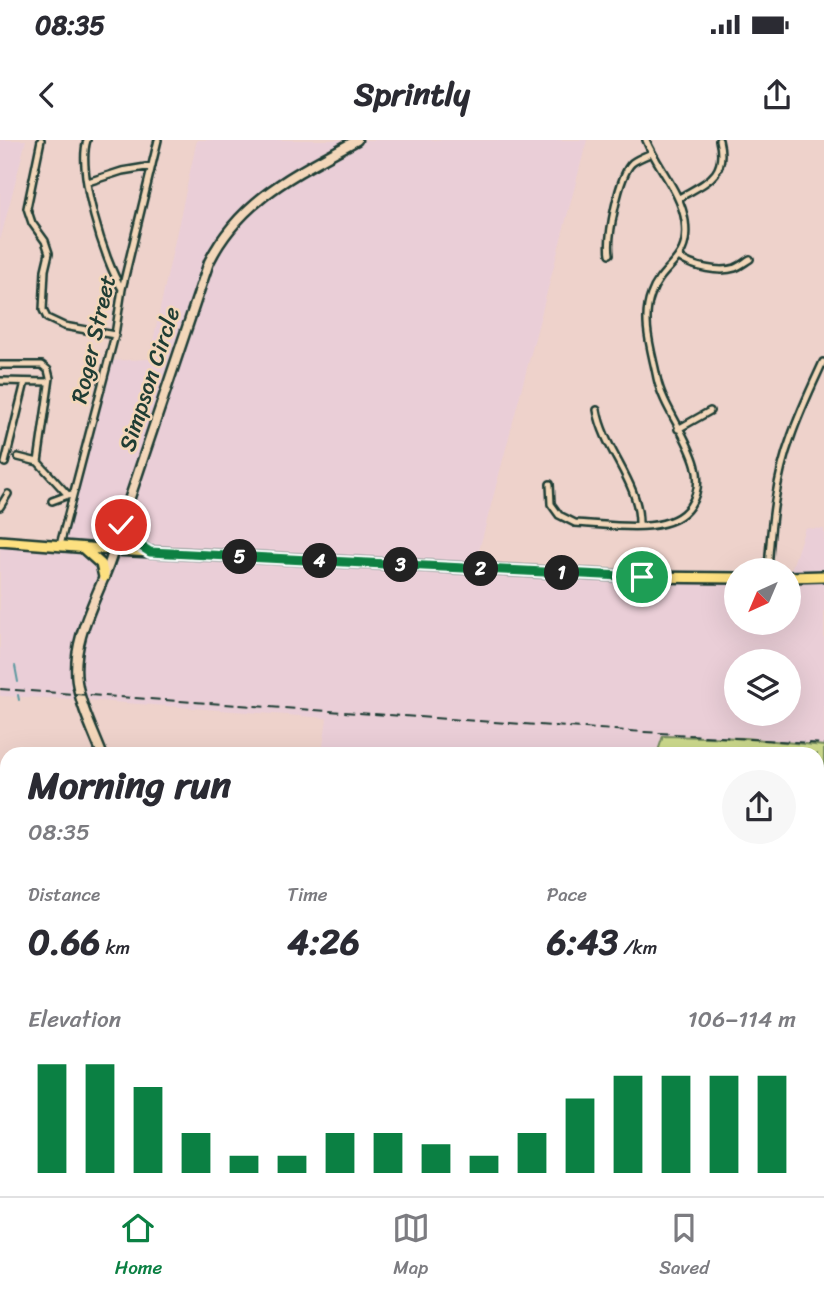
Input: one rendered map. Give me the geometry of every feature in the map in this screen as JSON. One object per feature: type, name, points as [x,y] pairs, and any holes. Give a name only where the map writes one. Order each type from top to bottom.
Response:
[{"type":"main road","points":[[121,525],[133,541],[150,552]]},
{"type":"main road","points":[[0,541],[150,552],[642,577],[724,578]]},
{"type":"main road","points":[[82,547],[101,564],[104,577]]},
{"type":"main road","points":[[802,577],[824,576]]},
{"type":"street","points":[[41,140],[27,208],[49,253],[45,270],[43,310],[47,318],[64,326],[115,335]]},
{"type":"street","points":[[87,140],[84,149],[85,166],[100,238],[113,275],[122,289]]},
{"type":"street","name":"Roger Street","points":[[60,545],[71,494],[115,335],[122,289],[158,140]]},
{"type":"street","name":"Simpson Circle","points":[[99,747],[80,695],[77,654],[85,623],[114,550],[195,299],[216,248],[235,221],[251,205],[268,192],[357,140]]},
{"type":"street","points":[[550,484],[551,505],[565,519],[575,523],[659,526],[674,521],[686,512],[698,491],[693,456],[663,399],[658,382],[647,312],[655,286],[680,258],[685,221],[679,198],[646,140]]},
{"type":"street","points":[[679,198],[717,173],[722,162],[719,140]]},
{"type":"street","points":[[610,254],[609,234],[624,178],[631,164],[652,153]]},
{"type":"street","points":[[88,181],[152,166]]},
{"type":"street","points":[[680,258],[693,265],[729,269],[750,259]]},
{"type":"street","points":[[769,558],[779,477],[790,438],[823,362]]},
{"type":"street","points":[[0,365],[43,365],[48,370],[49,382],[38,462]]},
{"type":"street","points":[[5,463],[25,382]]},
{"type":"street","points":[[0,383],[49,382]]},
{"type":"street","points":[[597,410],[602,432],[635,495],[639,525]]},
{"type":"street","points":[[678,429],[710,411]]},
{"type":"street","points":[[18,457],[38,462],[71,494],[52,501]]},
{"type":"street","points":[[0,507],[8,494]]},
{"type":"shaded area","points":[[0,140],[26,140],[0,241]]},
{"type":"shaded area","points":[[197,140],[587,140],[475,566],[724,576],[724,635],[802,635],[802,558],[795,558],[805,528],[824,529],[824,746],[745,738],[663,736],[659,747],[323,747],[327,718],[0,696],[0,542],[58,548],[107,361],[149,359]]},
{"type":"green space","points":[[663,736],[745,738],[824,746],[824,747],[659,747]]},
{"type":"waterway","points":[[15,666],[18,682]]},
{"type":"waterway","points":[[18,695],[19,700]]},
{"type":"railway","points":[[0,689],[824,744]]},
{"type":"route","points":[[121,525],[133,541],[150,552],[642,577]]}]
